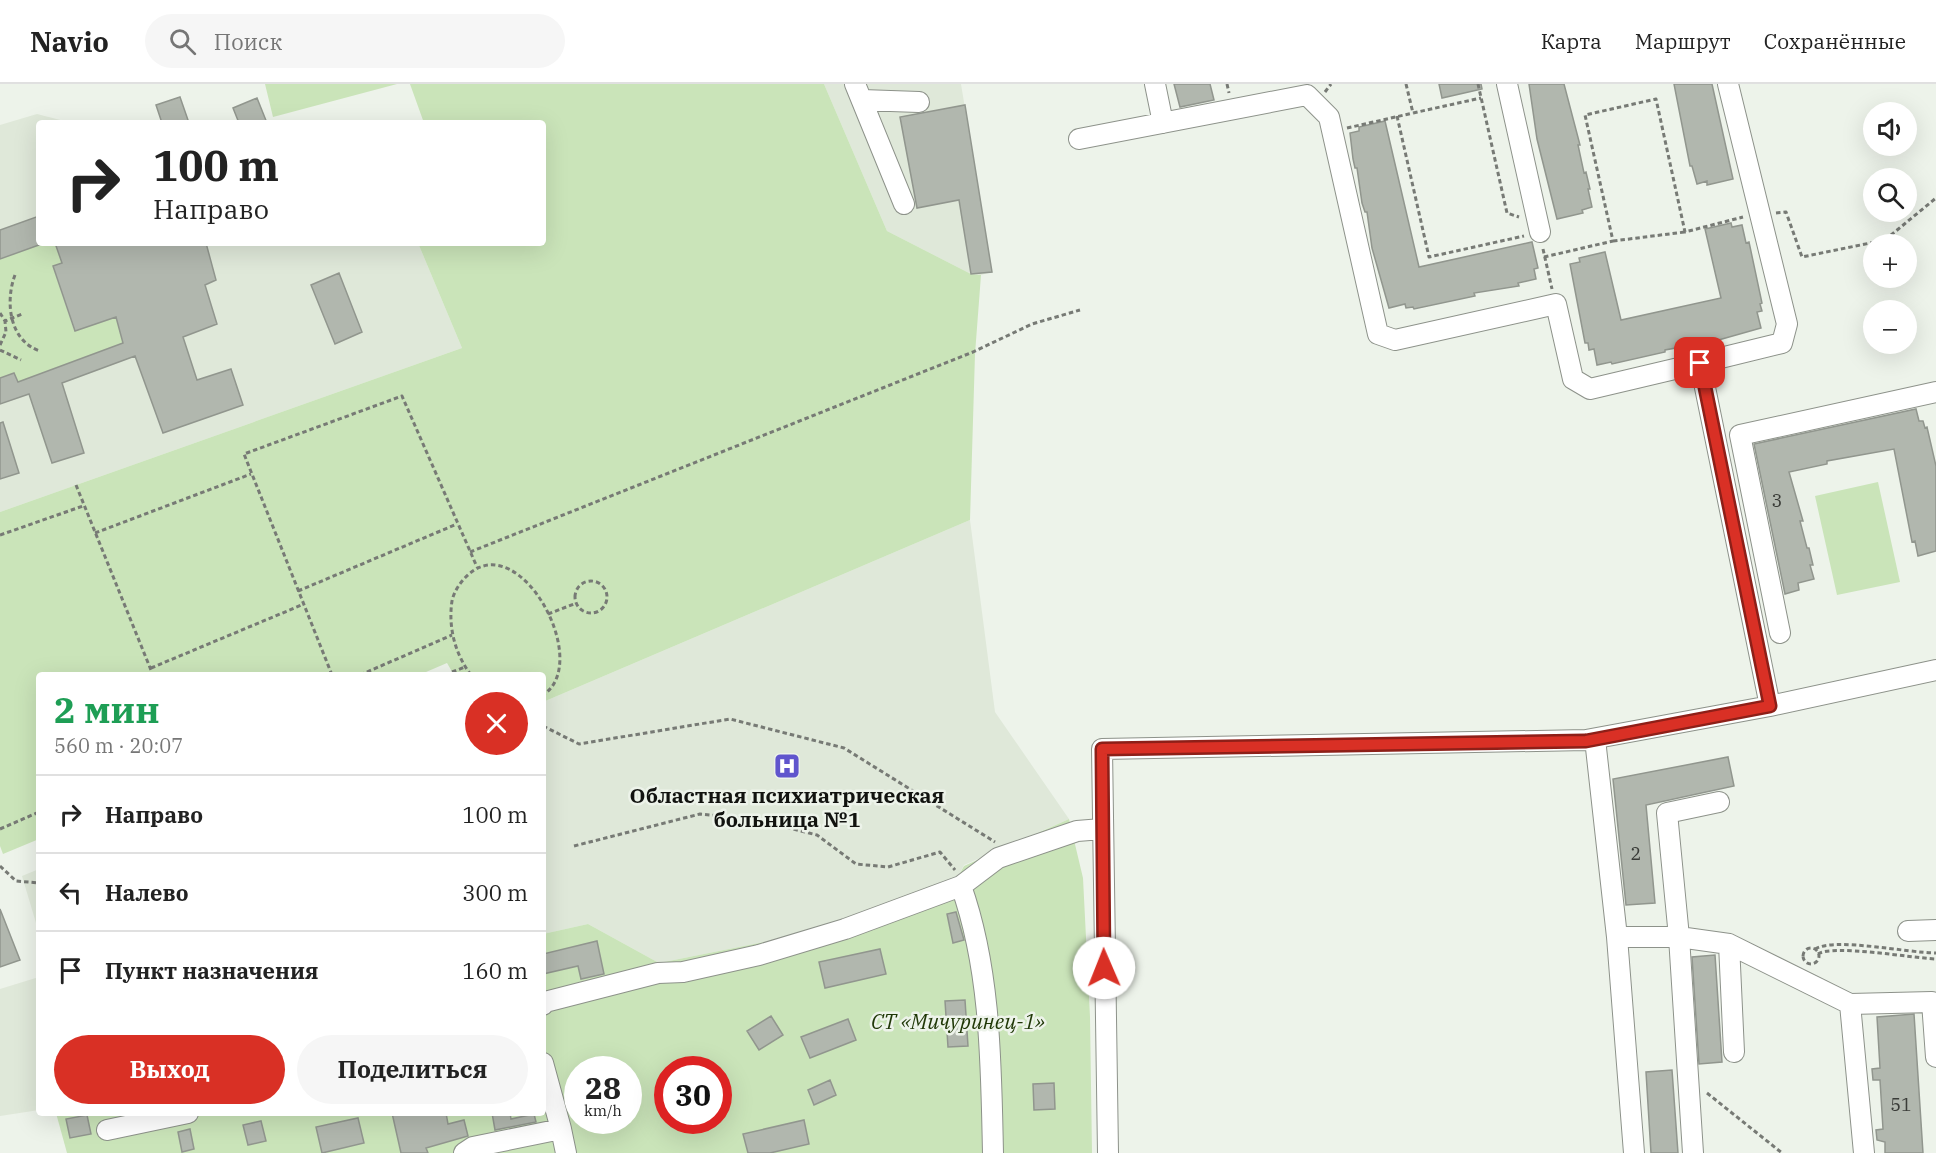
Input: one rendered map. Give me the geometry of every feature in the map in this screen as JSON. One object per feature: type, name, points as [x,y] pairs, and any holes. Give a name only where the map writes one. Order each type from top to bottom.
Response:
[{"type":"street","points":[[1155,84],[1163,123]]},
{"type":"street","points":[[1507,84],[1540,232]]},
{"type":"street","points":[[1079,139],[1307,95],[1329,117],[1378,334],[1395,340],[1556,304],[1573,379],[1590,389],[1782,343],[1787,324],[1758,214],[1728,84]]},
{"type":"street","points":[[858,92],[919,102]]},
{"type":"street","points":[[858,92],[904,204]]},
{"type":"street","points":[[1700,363],[1770,706]]},
{"type":"street","points":[[1780,633],[1740,435],[1936,392]]},
{"type":"street","points":[[1108,1153],[1102,749],[1595,739],[1770,706],[1936,670]]},
{"type":"street","points":[[1595,739],[1617,937],[1634,1153]]},
{"type":"street","points":[[1694,1153],[1679,937],[1667,813],[1719,802]]},
{"type":"street","points":[[546,1002],[658,973],[683,972],[759,955],[845,928],[961,886],[998,858],[1077,831],[1102,829]]},
{"type":"street","points":[[961,886],[972,917],[985,1000],[993,1153]]},
{"type":"street","points":[[1908,931],[1936,930]]},
{"type":"street","points":[[1617,937],[1679,937],[1729,944],[1850,1004],[1932,1002],[1936,1057]]},
{"type":"street","points":[[1729,944],[1734,1052]]},
{"type":"street","points":[[1850,1004],[1864,1153]]},
{"type":"street","points":[[546,1074],[566,1153]]},
{"type":"street","points":[[107,1130],[174,1116]]},
{"type":"street","points":[[464,1153],[473,1147],[561,1129]]},
{"type":"path","points":[[1406,84],[1413,113]]},
{"type":"path","points":[[1478,84],[1507,213]]},
{"type":"path","points":[[1332,131],[1481,98]]},
{"type":"path","points":[[1614,241],[1585,115],[1656,99],[1685,232]]},
{"type":"path","points":[[1397,116],[1429,257],[1540,232],[1556,304]]},
{"type":"path","points":[[1544,257],[1614,241],[1685,232],[1758,214],[1786,212],[1802,258],[1885,240],[1936,198]]},
{"type":"path","points":[[15,275],[9,303],[11,318],[25,340],[33,349],[40,351]]},
{"type":"path","points":[[470,552],[972,352],[1032,324],[1080,310]]},
{"type":"path","points":[[0,313],[6,332],[0,345]]},
{"type":"path","points":[[4,321],[22,314]]},
{"type":"path","points":[[0,350],[21,360]]},
{"type":"path","points":[[332,672],[244,454],[402,396],[477,567]]},
{"type":"path","points":[[95,533],[251,474]]},
{"type":"path","points":[[76,485],[152,672]]},
{"type":"path","points":[[0,535],[84,506]]},
{"type":"path","points":[[298,591],[458,524]]},
{"type":"path","points":[[469,672],[452,636],[452,598],[461,580],[477,567],[493,565],[508,568],[532,588],[548,614],[556,634],[558,678],[551,690],[546,693]]},
{"type":"path","points":[[587,581],[596,582],[604,587],[608,595],[607,605],[601,611],[589,613],[581,610],[575,604],[575,594],[580,585],[587,581]]},
{"type":"path","points":[[151,668],[304,604]]},
{"type":"path","points":[[548,614],[575,604]]},
{"type":"path","points":[[367,672],[452,636]]},
{"type":"path","points":[[452,672],[465,667]]},
{"type":"path","points":[[546,728],[579,744],[730,719],[844,748],[1012,853]]},
{"type":"path","points":[[0,829],[36,813]]},
{"type":"path","points":[[574,846],[700,814],[753,819],[817,835],[856,864],[888,867],[940,852],[958,874],[961,886]]},
{"type":"path","points":[[0,866],[16,881],[36,883]]},
{"type":"path","points":[[1936,953],[1843,943],[1823,944],[1815,949],[1806,950],[1804,959],[1812,963],[1816,961],[1818,954],[1825,950],[1843,949],[1881,955],[1936,958]]},
{"type":"path","points":[[1815,949],[1818,954]]},
{"type":"path","points":[[1703,1090],[1782,1153]]},
{"type":"shaded area","points":[[824,84],[961,84],[992,272],[981,275],[971,274],[887,231]]},
{"type":"shaded area","points":[[37,114],[60,120],[36,120],[36,246],[419,246],[462,348],[0,512],[0,125]]},
{"type":"shaded area","name":"Областная психиатрическая больница №1","points":[[970,520],[995,712],[1069,819],[964,865],[954,884],[849,925],[659,963],[588,924],[546,933],[546,701]]},
{"type":"shaded area","points":[[36,870],[36,923],[22,876]]},
{"type":"shaded area","points":[[36,978],[36,1110],[0,1116],[0,989]]},
{"type":"green space","points":[[265,84],[397,84],[273,117]]},
{"type":"green space","points":[[410,84],[824,84],[887,231],[971,274],[981,275],[975,354],[970,520],[546,701],[546,672],[452,672],[447,663],[426,672],[36,672],[36,840],[3,854],[0,846],[0,512],[462,348],[419,246],[546,246],[546,120],[423,120]]},
{"type":"green space","points":[[36,246],[83,246],[61,257],[62,263],[53,267],[74,330],[116,317],[123,343],[18,382],[14,373],[2,377],[0,387],[0,259]]},
{"type":"green space","points":[[1878,482],[1900,582],[1837,595],[1815,496]]},
{"type":"green space","name":"СТ «Мичуринец-1»","points":[[1069,819],[1083,878],[1090,1017],[1092,1153],[67,1153],[57,1116],[546,1116],[546,933],[588,924],[659,963],[849,925],[954,884],[964,866]]},
{"type":"building","points":[[1174,84],[1210,84],[1214,100],[1180,107]]},
{"type":"building","points":[[1439,84],[1481,84],[1482,89],[1442,98]]},
{"type":"building","points":[[1529,84],[1564,84],[1580,145],[1578,145],[1584,173],[1586,172],[1590,189],[1588,189],[1592,207],[1582,210],[1583,213],[1557,219],[1537,139]]},
{"type":"building","points":[[1674,84],[1712,84],[1733,179],[1707,185],[1707,181],[1697,184],[1692,166],[1690,166]]},
{"type":"building","points":[[180,97],[188,120],[161,120],[156,105]]},
{"type":"building","points":[[257,98],[266,120],[238,120],[233,108]]},
{"type":"building","points":[[965,105],[992,272],[971,274],[959,200],[917,208],[900,117]]},
{"type":"building","points":[[1385,121],[1419,267],[1532,242],[1538,268],[1534,269],[1536,279],[1518,283],[1519,286],[1474,293],[1475,296],[1414,309],[1413,307],[1406,308],[1405,304],[1389,308],[1372,248],[1367,212],[1362,203],[1357,168],[1355,168],[1353,159],[1350,133],[1359,131],[1359,127]]},
{"type":"building","points":[[36,217],[36,246],[0,259],[0,230]]},
{"type":"building","points":[[1731,223],[1732,227],[1742,225],[1746,243],[1749,242],[1762,303],[1760,304],[1762,311],[1757,312],[1761,328],[1715,341],[1665,350],[1665,352],[1612,364],[1611,362],[1597,365],[1594,349],[1589,350],[1588,343],[1585,343],[1570,264],[1580,262],[1579,258],[1605,252],[1621,320],[1721,298],[1705,229]]},
{"type":"building","points":[[56,246],[207,246],[216,280],[205,285],[217,324],[183,337],[197,380],[231,369],[243,405],[163,433],[135,356],[62,383],[84,453],[52,463],[29,394],[0,404],[0,378],[14,373],[18,382],[123,343],[116,317],[75,331],[53,266],[62,263]]},
{"type":"building","points":[[339,273],[362,332],[335,344],[311,285]]},
{"type":"building","points":[[1916,409],[1919,421],[1923,421],[1925,428],[1927,427],[1936,466],[1936,551],[1918,556],[1915,541],[1912,542],[1894,449],[1827,461],[1827,464],[1789,472],[1803,521],[1800,521],[1807,548],[1809,548],[1814,579],[1798,583],[1799,590],[1785,594],[1754,444]]},
{"type":"building","points":[[3,422],[19,473],[0,479],[0,423]]},
{"type":"building","points":[[1728,757],[1734,786],[1646,805],[1655,903],[1626,905],[1613,779]]},
{"type":"building","points":[[0,909],[20,960],[0,967]]},
{"type":"building","points":[[956,912],[964,940],[953,943],[947,914]]},
{"type":"building","points":[[597,941],[604,974],[581,979],[578,966],[546,973],[546,953]]},
{"type":"building","points":[[880,949],[886,974],[825,988],[819,962]]},
{"type":"building","points":[[1715,955],[1722,1062],[1699,1064],[1692,957]]},
{"type":"building","points":[[965,1000],[968,1046],[948,1047],[945,1001]]},
{"type":"building","points":[[1914,1014],[1923,1153],[1885,1153],[1885,1142],[1877,1140],[1876,1130],[1883,1129],[1880,1080],[1873,1080],[1872,1069],[1880,1068],[1877,1017]]},
{"type":"building","points":[[771,1016],[783,1035],[759,1050],[747,1031]]},
{"type":"building","points":[[848,1019],[856,1040],[810,1058],[801,1037]]},
{"type":"building","points":[[1672,1070],[1678,1153],[1651,1153],[1646,1072]]},
{"type":"building","points":[[830,1080],[836,1095],[814,1105],[808,1090]]},
{"type":"building","points":[[1054,1083],[1055,1109],[1034,1110],[1033,1084]]},
{"type":"building","points":[[87,1116],[91,1134],[70,1138],[66,1119]]},
{"type":"building","points":[[393,1116],[447,1116],[448,1124],[464,1120],[468,1136],[426,1148],[428,1153],[401,1153]]},
{"type":"building","points":[[493,1116],[510,1116],[511,1119],[534,1116],[536,1122],[495,1130]]},
{"type":"building","points":[[358,1118],[364,1143],[322,1153],[316,1127]]},
{"type":"building","points":[[804,1120],[809,1144],[770,1153],[748,1153],[743,1134]]},
{"type":"building","points":[[261,1121],[266,1141],[248,1145],[243,1125]]},
{"type":"building","points":[[190,1129],[194,1149],[182,1152],[178,1132]]},
{"type":"place","name":"Областная психиатрическая больница №1","points":[[787,766]]},
{"type":"route","points":[[1104,968],[1102,749],[1586,741],[1770,706],[1700,363]]}]
